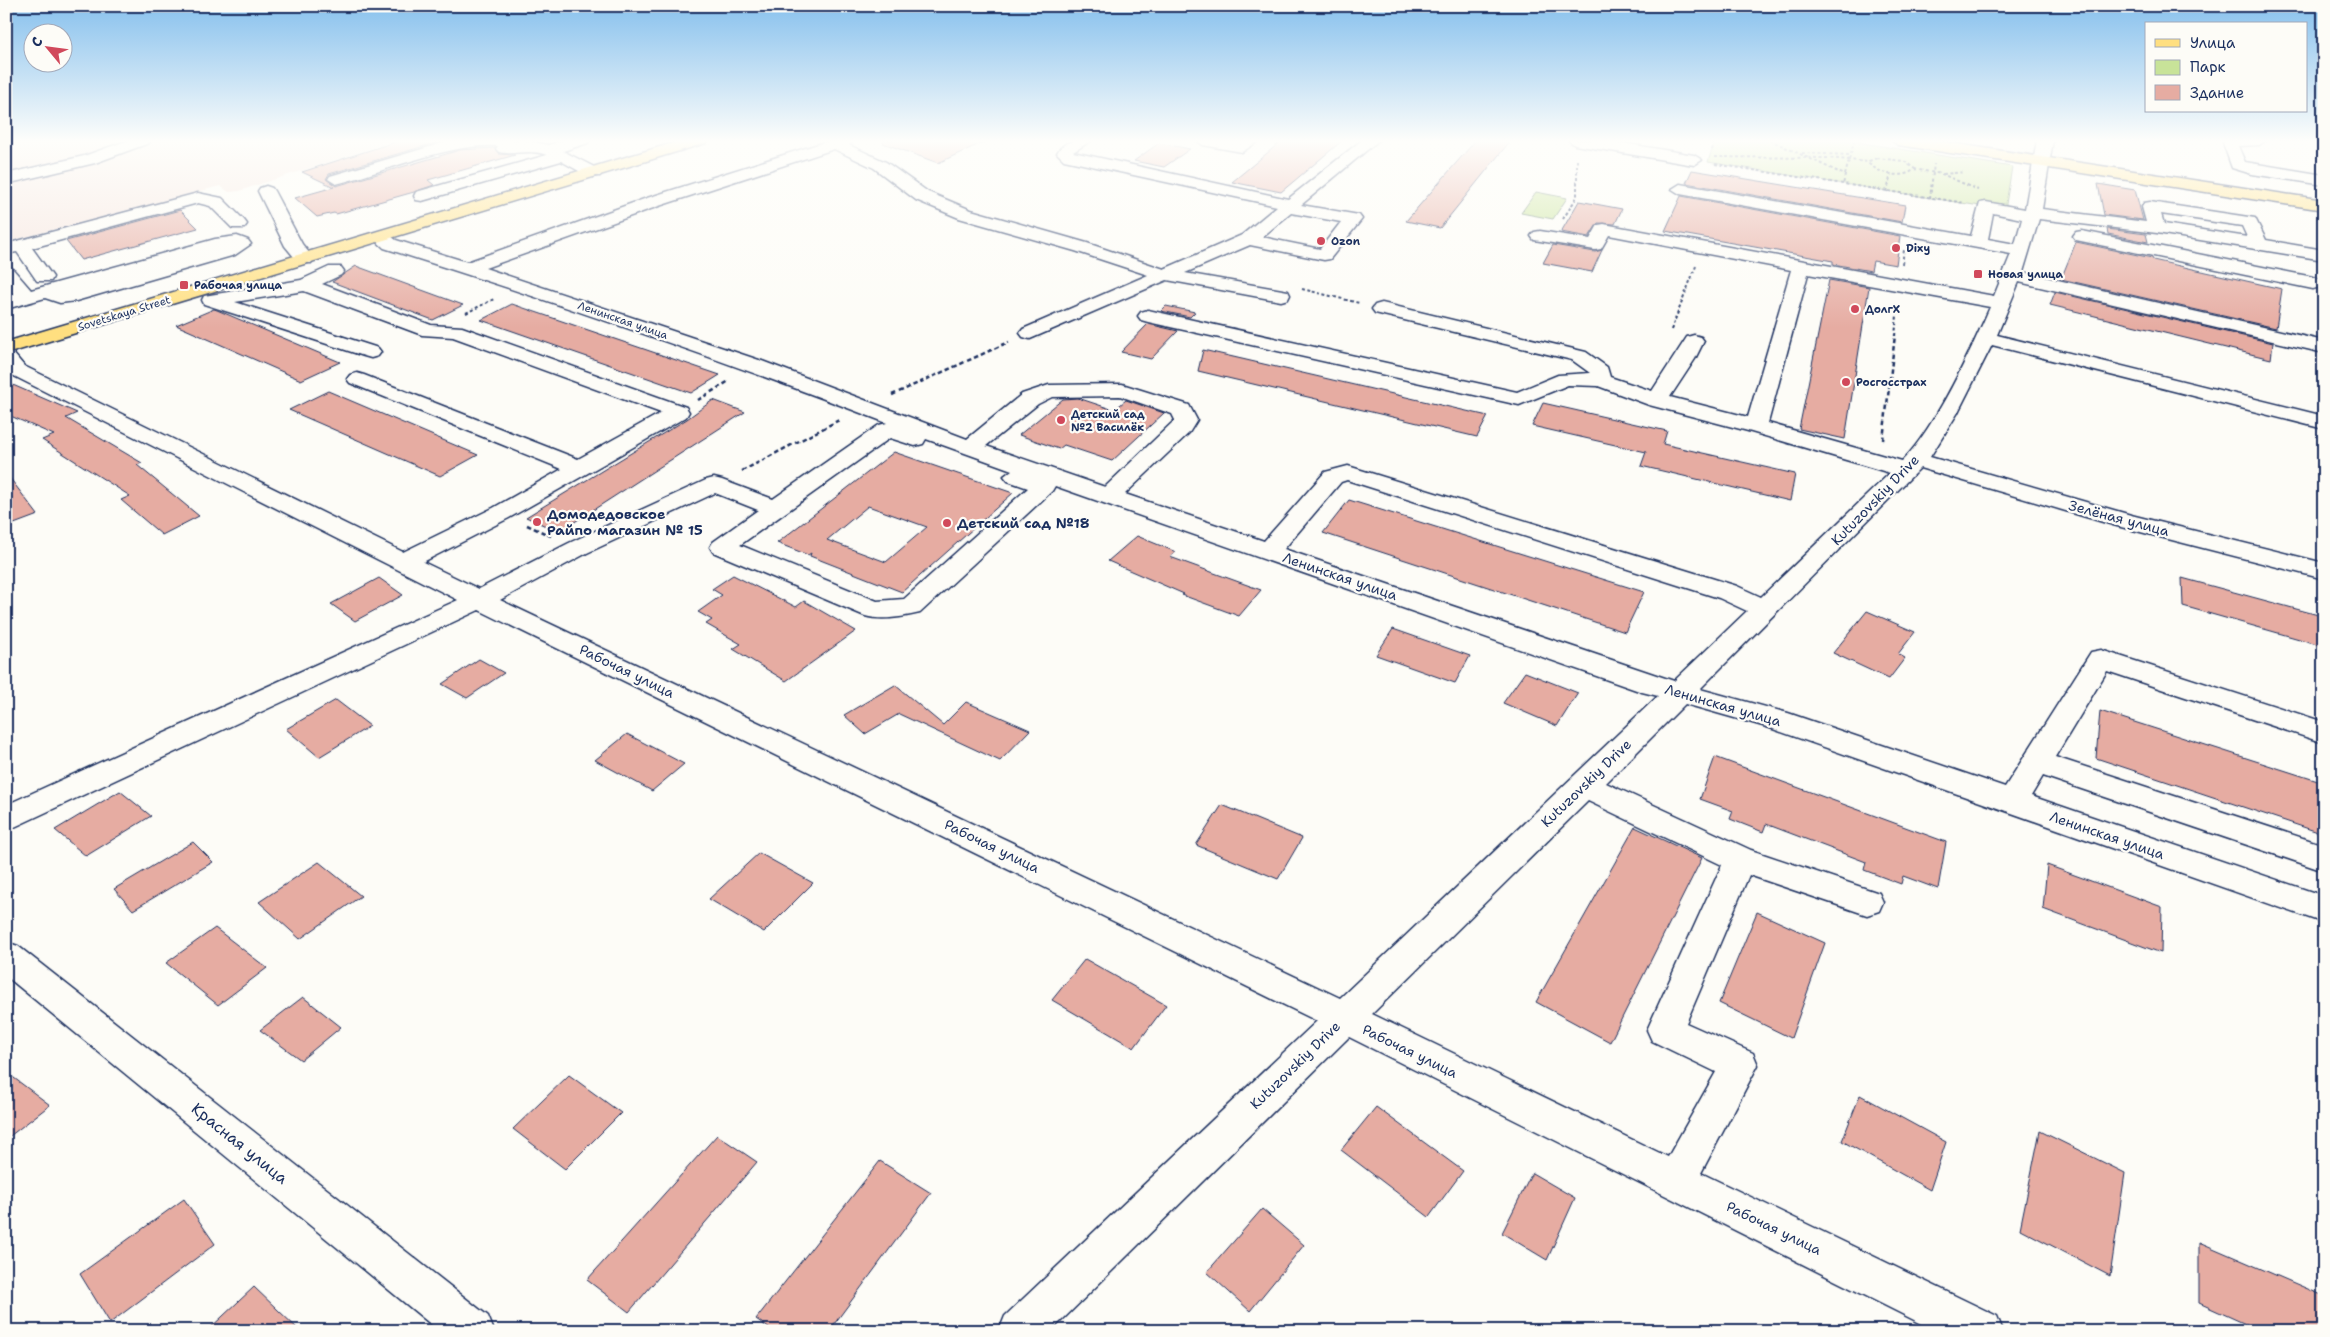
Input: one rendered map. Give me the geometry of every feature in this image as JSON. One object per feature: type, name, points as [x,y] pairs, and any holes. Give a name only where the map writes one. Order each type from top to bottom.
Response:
[{"type":"main road","name":"Sovetskaya Street","points":[[6,349],[496,202]]},
{"type":"main road","points":[[2310,202],[2324,205]]},
{"type":"street","points":[[6,303],[26,298],[44,284],[221,243],[237,241],[242,244],[229,251],[76,295],[60,297],[44,284],[14,247],[182,202]]},
{"type":"street","points":[[216,202],[238,224]]},
{"type":"street","points":[[272,202],[294,246],[305,259]]},
{"type":"street","points":[[468,268],[652,202]]},
{"type":"street","points":[[938,202],[954,210],[1081,247],[1162,274],[1281,295]]},
{"type":"street","points":[[1248,239],[1324,255],[1352,219],[1275,202]]},
{"type":"street","points":[[1030,333],[1162,274],[1248,239],[1290,202]]},
{"type":"street","points":[[1752,202],[1979,242],[2025,235],[2157,228],[2324,256]]},
{"type":"street","points":[[1979,242],[1984,202]]},
{"type":"street","points":[[1988,202],[2025,235],[2324,347]]},
{"type":"street","name":"Kutuzovskiy Drive","points":[[1020,1331],[1765,609],[1943,420],[2002,303],[2025,235],[2032,202]]},
{"type":"street","points":[[1540,236],[1595,245],[1604,229],[1702,249],[2002,303]]},
{"type":"street","points":[[2025,235],[2313,284]]},
{"type":"street","name":"Ленинская улица","points":[[381,237],[390,244],[521,285],[755,365],[866,406],[970,448],[1652,685],[1778,720],[2324,910]]},
{"type":"street","points":[[1756,426],[1801,267]]},
{"type":"street","points":[[212,300],[306,285],[335,271]]},
{"type":"street","points":[[6,272],[26,298]]},
{"type":"street","points":[[306,285],[429,331],[455,331],[678,412]]},
{"type":"street","points":[[193,293],[371,352]]},
{"type":"street","points":[[1382,309],[1578,356],[1600,371],[1600,380]]},
{"type":"street","name":"Зелёная улица","points":[[1148,316],[1520,399],[1565,379],[1600,380],[1658,400],[1756,426],[2324,571]]},
{"type":"street","points":[[1986,338],[2324,423]]},
{"type":"street","points":[[6,342],[6,349]]},
{"type":"street","points":[[1658,400],[1689,350]]},
{"type":"street","name":"Рабочая улица","points":[[6,357],[17,370],[479,600],[1095,896],[1982,1331]]},
{"type":"street","points":[[357,379],[580,468]]},
{"type":"street","points":[[970,448],[1030,399],[1049,391],[1122,390],[1181,410],[1186,420],[1182,428],[1116,498]]},
{"type":"street","points":[[403,562],[501,513],[678,412]]},
{"type":"street","points":[[887,430],[1044,486],[911,607],[874,610],[722,547],[776,508],[887,430]]},
{"type":"street","points":[[1269,551],[1333,477],[1348,473],[1728,592],[1765,609]]},
{"type":"street","points":[[6,819],[479,600],[578,548],[714,485],[776,508]]},
{"type":"street","points":[[2011,802],[2101,659],[2324,733]]},
{"type":"street","points":[[2036,762],[2324,858]]},
{"type":"street","points":[[1584,786],[1740,859],[1867,902]]},
{"type":"street","points":[[1676,1180],[1740,1065],[1665,1030],[1740,859]]},
{"type":"street","name":"Красная улица","points":[[6,956],[473,1331]]},
{"type":"path","points":[[1574,202],[1562,221],[1604,229]]},
{"type":"path","points":[[1901,464],[1900,285],[1906,229]]},
{"type":"path","points":[[1689,350],[1662,354],[1702,249]]},
{"type":"path","points":[[429,331],[521,285]]},
{"type":"path","points":[[714,485],[866,406],[1030,333]]},
{"type":"path","points":[[678,412],[755,365]]},
{"type":"path","points":[[501,513],[578,548]]},
{"type":"shaded area","points":[[6,202],[157,202],[6,242]]},
{"type":"green space","points":[[1529,202],[1564,202],[1553,219],[1521,213]]},
{"type":"green space","points":[[1958,202],[2006,202],[2005,210]]},
{"type":"building","points":[[300,202],[377,202],[336,214],[317,217]]},
{"type":"building","points":[[1422,202],[1461,202],[1440,228],[1406,221]]},
{"type":"building","points":[[1578,202],[1622,209],[1615,224],[1598,223],[1589,237],[1561,232]]},
{"type":"building","points":[[1678,202],[1716,202],[1900,236],[1896,265],[1873,261],[1871,271],[1833,264],[1833,261],[1665,231]]},
{"type":"building","points":[[1793,202],[1889,202],[1905,205],[1902,222]]},
{"type":"building","points":[[2102,202],[2138,202],[2143,220],[2104,215]]},
{"type":"building","points":[[180,210],[198,228],[81,260],[66,241]]},
{"type":"building","points":[[2107,229],[2146,234],[2148,242],[2108,234]]},
{"type":"building","points":[[2076,242],[2282,289],[2276,328],[2061,279]]},
{"type":"building","points":[[1553,245],[1595,252],[1602,250],[1592,272],[1543,263]]},
{"type":"building","points":[[356,266],[463,305],[433,320],[332,282]]},
{"type":"building","points":[[1829,280],[1869,287],[1845,439],[1799,429]]},
{"type":"building","points":[[2055,292],[2273,343],[2271,359],[2050,305]]},
{"type":"building","points":[[512,304],[720,375],[691,393],[481,320]]},
{"type":"building","points":[[1166,306],[1195,312],[1190,317],[1161,311]]},
{"type":"building","points":[[214,309],[340,362],[301,380],[176,325]]},
{"type":"building","points":[[1148,324],[1178,331],[1151,359],[1121,352]]},
{"type":"building","points":[[1203,350],[1488,416],[1477,437],[1198,371]]},
{"type":"building","points":[[6,382],[77,413],[66,418],[142,463],[137,465],[199,516],[162,535],[121,500],[130,496],[42,440],[54,435],[6,414]]},
{"type":"building","points":[[328,391],[478,455],[440,476],[289,410]]},
{"type":"building","points":[[1078,398],[1114,410],[1126,400],[1164,413],[1112,461],[1064,445],[1059,449],[1019,435],[1063,399]]},
{"type":"building","points":[[713,400],[745,412],[559,532],[526,517],[687,419]]},
{"type":"building","points":[[1543,403],[1667,431],[1663,444],[1795,474],[1790,501],[1641,466],[1646,452],[1532,426]]},
{"type":"building","name":"Детский сад №18","points":[[894,452],[1013,493],[902,592],[810,556],[811,553],[808,555],[777,543]],"holes":[[[868,506],[927,527],[886,562],[827,540]]]},
{"type":"building","points":[[6,473],[38,515],[6,527]]},
{"type":"building","points":[[1349,500],[1644,592],[1625,632],[1323,533]]},
{"type":"building","points":[[1137,536],[1176,552],[1170,557],[1261,590],[1239,616],[1182,595],[1184,594],[1108,561]]},
{"type":"building","points":[[733,575],[796,607],[804,601],[856,631],[786,681],[733,649],[741,644],[706,624],[712,620],[698,612],[722,595],[712,589]]},
{"type":"building","points":[[379,578],[403,595],[355,621],[331,604]]},
{"type":"building","points":[[2182,578],[2322,616],[2324,646],[2183,606]]},
{"type":"building","points":[[1867,611],[1915,632],[1898,654],[1905,658],[1889,679],[1833,653]]},
{"type":"building","points":[[1393,629],[1470,656],[1455,683],[1376,655]]},
{"type":"building","points":[[479,659],[504,673],[467,698],[442,684]]},
{"type":"building","points":[[1525,672],[1578,693],[1557,726],[1503,703]]},
{"type":"building","points":[[895,685],[943,725],[966,702],[1030,730],[1000,761],[899,714],[865,734],[844,715]]},
{"type":"building","points":[[336,700],[370,726],[319,757],[286,729]]},
{"type":"building","points":[[2100,711],[2324,783],[2324,834],[2096,758]]},
{"type":"building","points":[[627,734],[684,764],[652,791],[595,760]]},
{"type":"building","points":[[1715,757],[1946,842],[1938,889],[1903,876],[1901,884],[1864,870],[1866,862],[1766,824],[1763,832],[1730,819],[1733,811],[1700,799]]},
{"type":"building","points":[[120,791],[151,816],[86,856],[55,830]]},
{"type":"building","points":[[1222,805],[1302,838],[1278,879],[1196,845]]},
{"type":"building","points":[[1635,827],[1702,858],[1610,1042],[1536,1002]]},
{"type":"building","points":[[193,842],[213,862],[133,910],[114,889]]},
{"type":"building","points":[[759,853],[813,883],[764,932],[709,899]]},
{"type":"building","points":[[319,862],[361,896],[300,939],[259,902]]},
{"type":"building","points":[[2047,865],[2162,907],[2161,953],[2043,909]]},
{"type":"building","points":[[1757,912],[1825,943],[1791,1038],[1719,1003]]},
{"type":"building","points":[[215,928],[267,968],[218,1005],[166,963]]},
{"type":"building","points":[[1085,959],[1166,1005],[1134,1048],[1052,1000]]},
{"type":"building","points":[[303,997],[341,1027],[301,1060],[260,1030]]},
{"type":"building","points":[[6,1072],[50,1105],[6,1139]]},
{"type":"building","points":[[569,1075],[621,1113],[565,1169],[513,1129]]},
{"type":"building","points":[[1860,1095],[1946,1142],[1930,1190],[1842,1141]]},
{"type":"building","points":[[1376,1107],[1463,1171],[1429,1217],[1341,1150]]},
{"type":"building","points":[[2040,1131],[2125,1173],[2110,1276],[2020,1229]]},
{"type":"building","points":[[717,1135],[757,1162],[629,1312],[587,1280]]},
{"type":"building","points":[[880,1161],[931,1193],[829,1331],[773,1331],[756,1319]]},
{"type":"building","points":[[1532,1173],[1575,1198],[1547,1260],[1502,1233]]},
{"type":"building","points":[[184,1199],[215,1244],[110,1323],[80,1274]]},
{"type":"building","points":[[1262,1209],[1304,1245],[1250,1311],[1207,1272]]},
{"type":"building","points":[[2199,1242],[2324,1296],[2324,1331],[2261,1331],[2199,1303]]},
{"type":"building","points":[[254,1287],[300,1331],[207,1331]]},
{"type":"place","name":"Ozon","points":[[1321,241]]},
{"type":"place","name":"Dixy","points":[[1896,248]]},
{"type":"place","name":"Новая улица","points":[[1978,274]]},
{"type":"place","name":"Рабочая улица","points":[[184,285]]},
{"type":"place","name":"ДолгХ","points":[[1855,309]]},
{"type":"place","name":"Росгосстрах","points":[[1846,382]]},
{"type":"place","name":"Детский сад №2 Василёк","points":[[1061,420]]},
{"type":"place","name":"Домодедовское Райпо магазин № 15","points":[[537,522]]},
{"type":"place","name":"Детский сад №18","points":[[947,523]]}]
